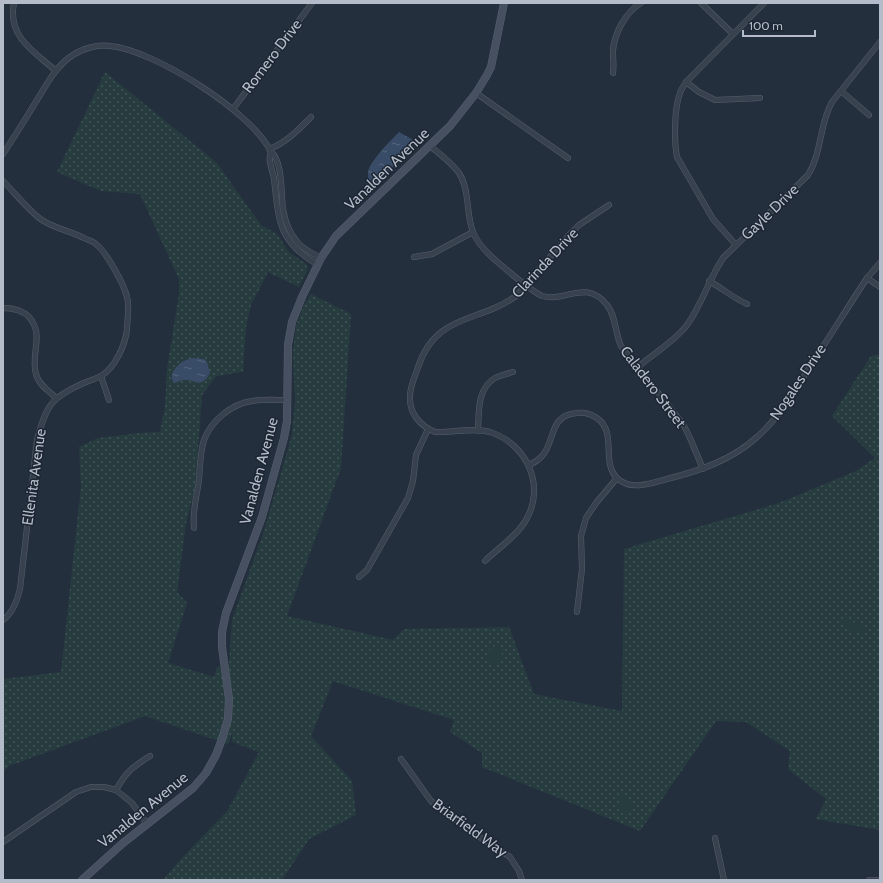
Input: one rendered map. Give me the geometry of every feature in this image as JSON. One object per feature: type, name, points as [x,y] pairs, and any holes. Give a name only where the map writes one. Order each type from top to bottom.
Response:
[{"type":"main road","name":"Vanalden Avenue","points":[[82,880],[123,843],[194,788],[206,773],[216,754],[225,732],[228,719],[229,699],[222,647],[223,626],[232,595],[262,517],[286,426],[288,400],[288,345],[292,322],[300,302],[320,262],[336,236],[450,126],[476,93],[487,75],[492,63],[504,3]]},
{"type":"street","points":[[14,3],[12,13],[15,29],[18,35],[27,46],[55,70]]},
{"type":"street","name":"Romero Drive","points":[[233,109],[312,3]]},
{"type":"street","points":[[613,73],[613,52],[617,34],[625,19],[634,7],[641,3]]},
{"type":"street","points":[[701,3],[733,34]]},
{"type":"street","points":[[736,245],[713,218],[677,157],[675,146],[677,102],[680,92],[686,82],[764,3]]},
{"type":"street","name":"Gayle Drive","points":[[638,367],[681,332],[692,316],[723,258],[808,175],[814,166],[826,112],[880,42]]},
{"type":"street","points":[[3,154],[55,70],[71,57],[90,47],[109,45],[129,49],[155,60],[195,82],[233,109],[254,129],[270,151],[269,159],[274,177],[277,211],[280,224],[288,239],[298,252],[320,262]]},
{"type":"street","points":[[686,82],[699,92],[715,100],[760,98]]},
{"type":"street","points":[[841,91],[870,114]]},
{"type":"street","points":[[476,93],[568,158]]},
{"type":"street","points":[[270,151],[288,139],[312,117]]},
{"type":"street","name":"Caladero Street","points":[[430,146],[454,167],[462,178],[473,232],[482,247],[501,265],[535,293],[543,296],[554,297],[576,292],[584,292],[594,295],[602,300],[608,307],[612,313],[617,338],[621,346],[683,424],[702,469]]},
{"type":"street","name":"Ellenita Avenue","points":[[3,181],[40,219],[53,227],[85,238],[97,245],[120,280],[127,296],[129,310],[126,337],[121,352],[107,371],[101,376],[72,388],[56,398],[48,408],[37,440],[18,599],[13,609],[3,620]]},
{"type":"street","name":"Clarinda Drive","points":[[428,429],[421,424],[413,413],[410,401],[410,390],[424,353],[432,342],[442,331],[454,324],[508,302],[516,296],[575,229],[609,205]]},
{"type":"street","points":[[414,257],[432,254],[473,232]]},
{"type":"street","name":"Nogales Drive","points":[[617,478],[625,483],[644,485],[692,473],[718,462],[744,447],[756,438],[775,418],[786,403],[867,278],[880,262]]},
{"type":"street","points":[[867,278],[880,287]]},
{"type":"street","points":[[709,282],[724,289],[736,299],[747,304]]},
{"type":"street","points":[[3,308],[10,308],[25,313],[34,324],[37,334],[34,364],[36,376],[41,384],[56,398]]},
{"type":"street","points":[[478,430],[482,391],[495,378],[513,372]]},
{"type":"street","points":[[101,376],[109,400]]},
{"type":"street","points":[[194,528],[193,514],[198,488],[202,451],[204,441],[209,430],[220,417],[241,404],[252,401],[288,400]]},
{"type":"street","points":[[529,465],[538,460],[544,453],[553,430],[563,418],[570,414],[578,412],[592,415],[600,420],[605,427],[608,436],[610,467],[617,478],[586,518],[582,536],[582,569],[577,612]]},
{"type":"street","points":[[359,577],[367,570],[408,498],[413,481],[416,455],[428,429],[435,432],[478,430],[489,432],[503,438],[517,448],[529,465],[533,480],[534,492],[531,510],[520,528],[485,562]]},
{"type":"street","points":[[116,790],[125,775],[133,767],[150,756]]},
{"type":"street","name":"Briarfield Way","points":[[401,759],[431,801],[472,832],[510,857],[519,871],[522,880]]},
{"type":"street","points":[[3,842],[76,792],[91,787],[104,787],[116,790],[132,803],[147,824]]},
{"type":"street","points":[[715,838],[724,880]]},
{"type":"street","points":[[869,880],[880,880]]},
{"type":"green space","points":[[105,72],[216,162],[261,225],[277,234],[289,252],[306,264],[308,269],[299,287],[268,272],[251,305],[246,327],[243,372],[216,376],[202,395],[195,488],[186,523],[177,592],[187,603],[168,663],[214,677],[217,667],[229,665],[232,620],[263,534],[292,435],[295,401],[293,352],[296,326],[304,305],[311,294],[351,314],[341,468],[287,616],[393,640],[404,629],[509,627],[534,694],[622,711],[624,549],[779,503],[856,471],[875,458],[832,416],[871,356],[880,354],[880,830],[816,819],[826,799],[788,769],[790,751],[746,722],[716,721],[640,831],[482,767],[482,753],[450,732],[454,720],[333,681],[311,736],[352,781],[356,815],[309,839],[282,880],[163,880],[179,861],[228,810],[259,752],[232,742],[232,734],[228,744],[145,716],[9,766],[3,772],[3,679],[61,672],[81,487],[79,447],[98,438],[160,432],[165,406],[167,369],[179,294],[179,279],[140,194],[101,191],[57,172]]},
{"type":"green space","points":[[843,619],[863,625],[865,630],[863,633],[844,627],[841,621]]},
{"type":"green space","points":[[495,646],[498,647],[502,654],[501,661],[496,664],[488,659],[488,653]]},
{"type":"green space","points":[[625,796],[629,798],[631,807],[628,812],[623,813],[618,809],[621,797]]},
{"type":"water","points":[[399,132],[414,142],[381,182],[370,189],[368,175],[369,169],[380,152]]},
{"type":"water","points":[[192,358],[204,359],[207,362],[210,373],[207,378],[201,382],[185,380],[175,383],[172,375],[177,366]]}]
